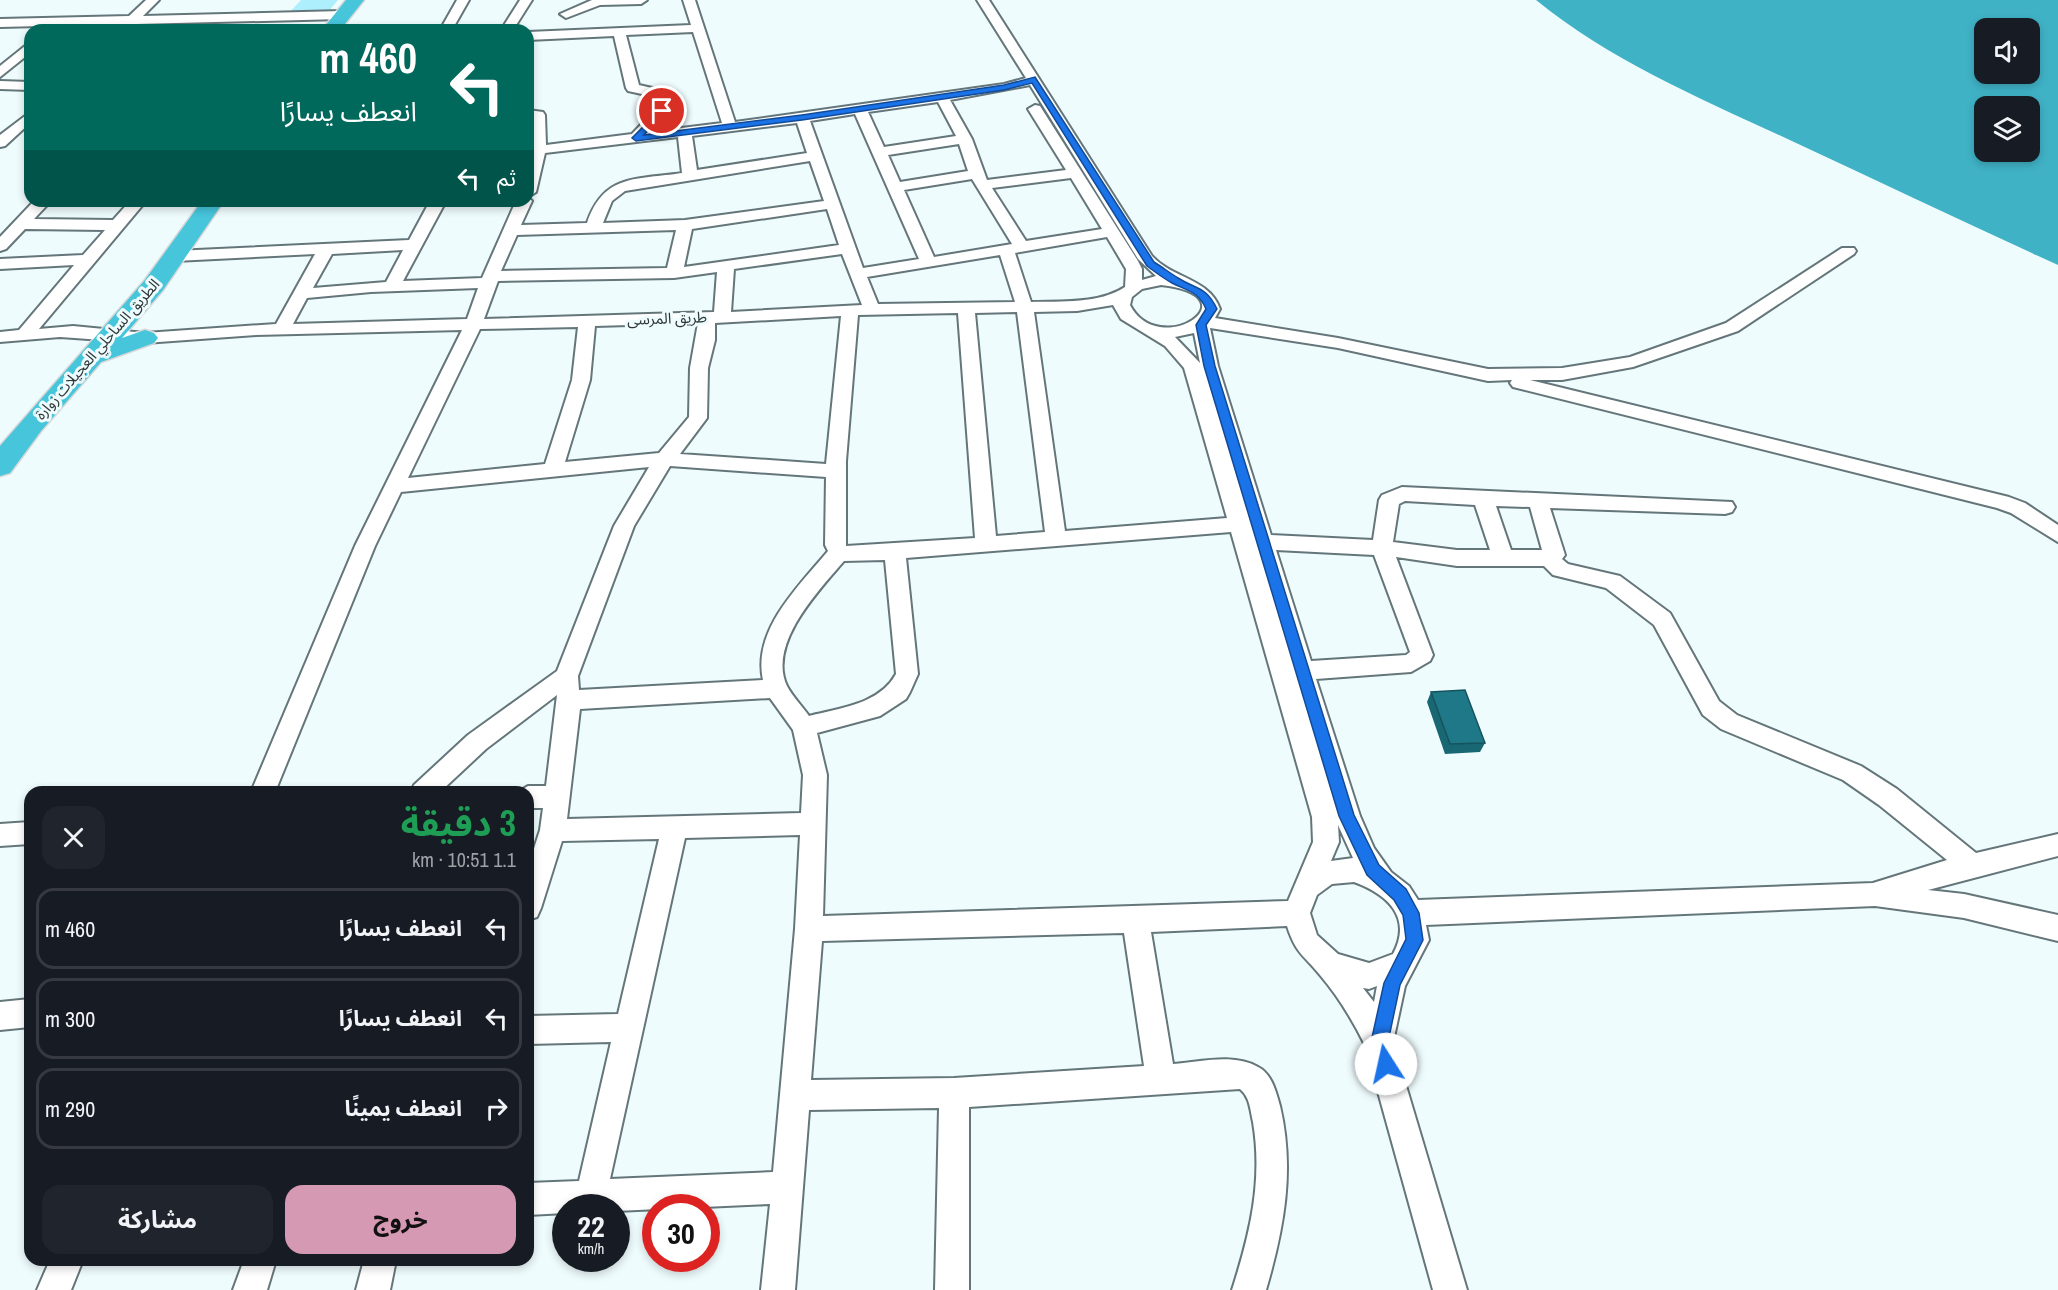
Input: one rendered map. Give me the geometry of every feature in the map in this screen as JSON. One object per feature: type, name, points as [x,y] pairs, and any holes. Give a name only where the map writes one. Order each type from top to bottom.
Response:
[{"type":"highway","points":[[340,24],[355,0]]},
{"type":"highway","points":[[340,24],[371,0]]},
{"type":"highway","points":[[0,451],[49,384],[102,338],[190,207]]},
{"type":"highway","name":"الطريق الساحلي العجيلات زوارة","points":[[0,466],[102,338],[136,307],[209,207]]},
{"type":"highway","points":[[102,338],[118,346],[151,333],[141,320],[136,307]]},
{"type":"street","points":[[128,24],[153,0]]},
{"type":"street","points":[[449,24],[463,0]]},
{"type":"street","points":[[511,24],[525,0]]},
{"type":"street","points":[[566,14],[602,1],[641,0]]},
{"type":"street","points":[[689,0],[730,127]]},
{"type":"street","points":[[969,0],[1134,269],[1127,300],[1136,325],[1171,342],[1193,367],[1302,671],[1353,834],[1373,870],[1400,895],[1411,913],[1415,940],[1392,983],[1379,1042]]},
{"type":"street","points":[[988,0],[1146,259],[1155,269],[1177,282],[1198,290],[1210,303],[1248,319],[1338,343],[1488,375],[1986,497],[2018,508],[2058,535]]},
{"type":"street","points":[[273,19],[288,5]]},
{"type":"street","points":[[273,19],[294,24]]},
{"type":"street","points":[[140,24],[273,19],[340,24]]},
{"type":"street","points":[[0,25],[24,25]]},
{"type":"street","points":[[534,35],[698,28]]},
{"type":"street","points":[[619,32],[633,88],[656,93],[661,98],[662,111],[636,138]]},
{"type":"street","points":[[0,73],[24,52]]},
{"type":"street","points":[[0,57],[18,57]]},
{"type":"street","points":[[537,150],[802,118],[1010,87],[1035,80]]},
{"type":"street","points":[[0,86],[24,86]]},
{"type":"street","points":[[942,97],[965,139],[979,180],[1014,248],[1056,540]]},
{"type":"street","points":[[860,109],[928,262]]},
{"type":"street","points":[[534,115],[538,116],[540,120],[534,164]]},
{"type":"street","points":[[802,118],[857,274],[872,309]]},
{"type":"street","points":[[0,120],[24,120]]},
{"type":"street","points":[[0,143],[24,123]]},
{"type":"street","points":[[684,132],[690,175]]},
{"type":"street","points":[[879,152],[965,139]]},
{"type":"street","points":[[593,228],[602,204],[614,190],[633,183],[815,156]]},
{"type":"street","points":[[895,188],[1075,173]]},
{"type":"street","points":[[511,230],[685,225],[832,204]]},
{"type":"street","points":[[0,246],[37,207]]},
{"type":"street","points":[[23,336],[132,207]]},
{"type":"street","points":[[391,287],[434,207]]},
{"type":"street","points":[[265,786],[365,546],[474,323],[489,279],[521,207]]},
{"type":"street","points":[[21,224],[115,225]]},
{"type":"street","points":[[674,273],[685,225]]},
{"type":"street","points":[[857,274],[1112,232]]},
{"type":"street","points":[[175,256],[325,251],[412,245]]},
{"type":"street","points":[[301,294],[489,279],[674,273],[848,248]]},
{"type":"street","points":[[281,330],[325,251]]},
{"type":"street","points":[[1488,375],[1562,374],[1633,362],[1732,327],[1848,251]]},
{"type":"street","points":[[0,264],[86,260]]},
{"type":"street","points":[[534,889],[553,830],[569,700],[566,676],[624,526],[665,459],[698,418],[699,368],[726,267]]},
{"type":"street","points":[[1127,300],[1146,282],[1177,282]]},
{"type":"street","name":"طريق المرسى","points":[[0,337],[60,332],[102,338],[151,333],[714,317],[872,309],[1077,306],[1107,309],[1127,300]]},
{"type":"street","points":[[1210,303],[1211,309],[1203,323],[1209,366],[1325,817],[1326,842],[1297,913],[1306,942],[1330,965],[1364,1012],[1379,1042],[1450,1290]]},
{"type":"street","points":[[966,308],[986,544]]},
{"type":"street","points":[[850,310],[836,471],[835,545],[839,552],[851,555],[986,544],[1253,530],[1457,558],[1549,558],[1554,555],[1538,501]]},
{"type":"street","points":[[553,470],[581,380],[587,320]]},
{"type":"street","points":[[1150,330],[1177,332],[1203,323],[1338,343]]},
{"type":"street","points":[[394,486],[665,459],[836,471]]},
{"type":"street","points":[[1302,671],[1411,663],[1422,655],[1382,548],[1389,500],[1395,496],[1402,494],[1725,507]]},
{"type":"street","points":[[1483,497],[1503,558]]},
{"type":"street","points":[[804,728],[872,709],[898,692],[907,674],[895,551]]},
{"type":"street","points":[[778,1290],[808,929],[815,776],[804,728],[776,688],[771,665],[779,635],[793,607],[809,584],[839,552]]},
{"type":"street","points":[[1549,558],[1561,570],[1612,582],[1625,589],[1662,619],[1712,708],[1729,722],[1852,773],[1888,797],[1972,865]]},
{"type":"street","points":[[429,786],[477,741],[566,676]]},
{"type":"street","points":[[569,700],[776,688]]},
{"type":"street","points":[[534,797],[557,797]]},
{"type":"street","points":[[553,830],[813,824]]},
{"type":"street","points":[[591,1194],[675,826]]},
{"type":"street","points":[[0,835],[24,833]]},
{"type":"street","points":[[1873,895],[1972,865],[2058,845]]},
{"type":"street","points":[[1306,887],[1327,873],[1354,870],[1382,880]]},
{"type":"street","points":[[1411,913],[1873,895],[1964,906],[2058,927]]},
{"type":"street","points":[[808,929],[1297,913]]},
{"type":"street","points":[[1136,920],[1161,1080]]},
{"type":"street","points":[[1330,965],[1370,976],[1403,963]]},
{"type":"street","points":[[0,1016],[24,1014]]},
{"type":"street","points":[[534,1030],[629,1028]]},
{"type":"street","points":[[795,1095],[954,1093],[1127,1080],[1161,1080],[1240,1074],[1250,1077],[1258,1084],[1271,1138],[1274,1187],[1270,1213],[1249,1290]]},
{"type":"street","points":[[952,1290],[954,1093]]},
{"type":"street","points":[[630,1194],[788,1187]]},
{"type":"street","points":[[534,1198],[552,1197]]},
{"type":"street","points":[[54,1290],[64,1266]]},
{"type":"street","points":[[250,1290],[258,1266]]},
{"type":"street","points":[[373,1290],[379,1266]]},
{"type":"shaded area","points":[[301,0],[338,0],[328,12],[289,13]]},
{"type":"shaded area","points":[[1536,0],[2058,0],[2058,265],[1660,79],[1596,43]]},
{"type":"building","points":[[1465,690],[1485,743],[1450,744],[1431,692]]},
{"type":"route","points":[[662,111],[636,138],[802,118],[1004,88],[1035,80],[1146,259],[1155,269],[1206,296],[1211,309],[1209,316],[1201,325],[1209,366],[1347,816],[1353,834],[1373,870],[1400,895],[1411,913],[1415,940],[1392,983],[1379,1042],[1386,1064]]}]
